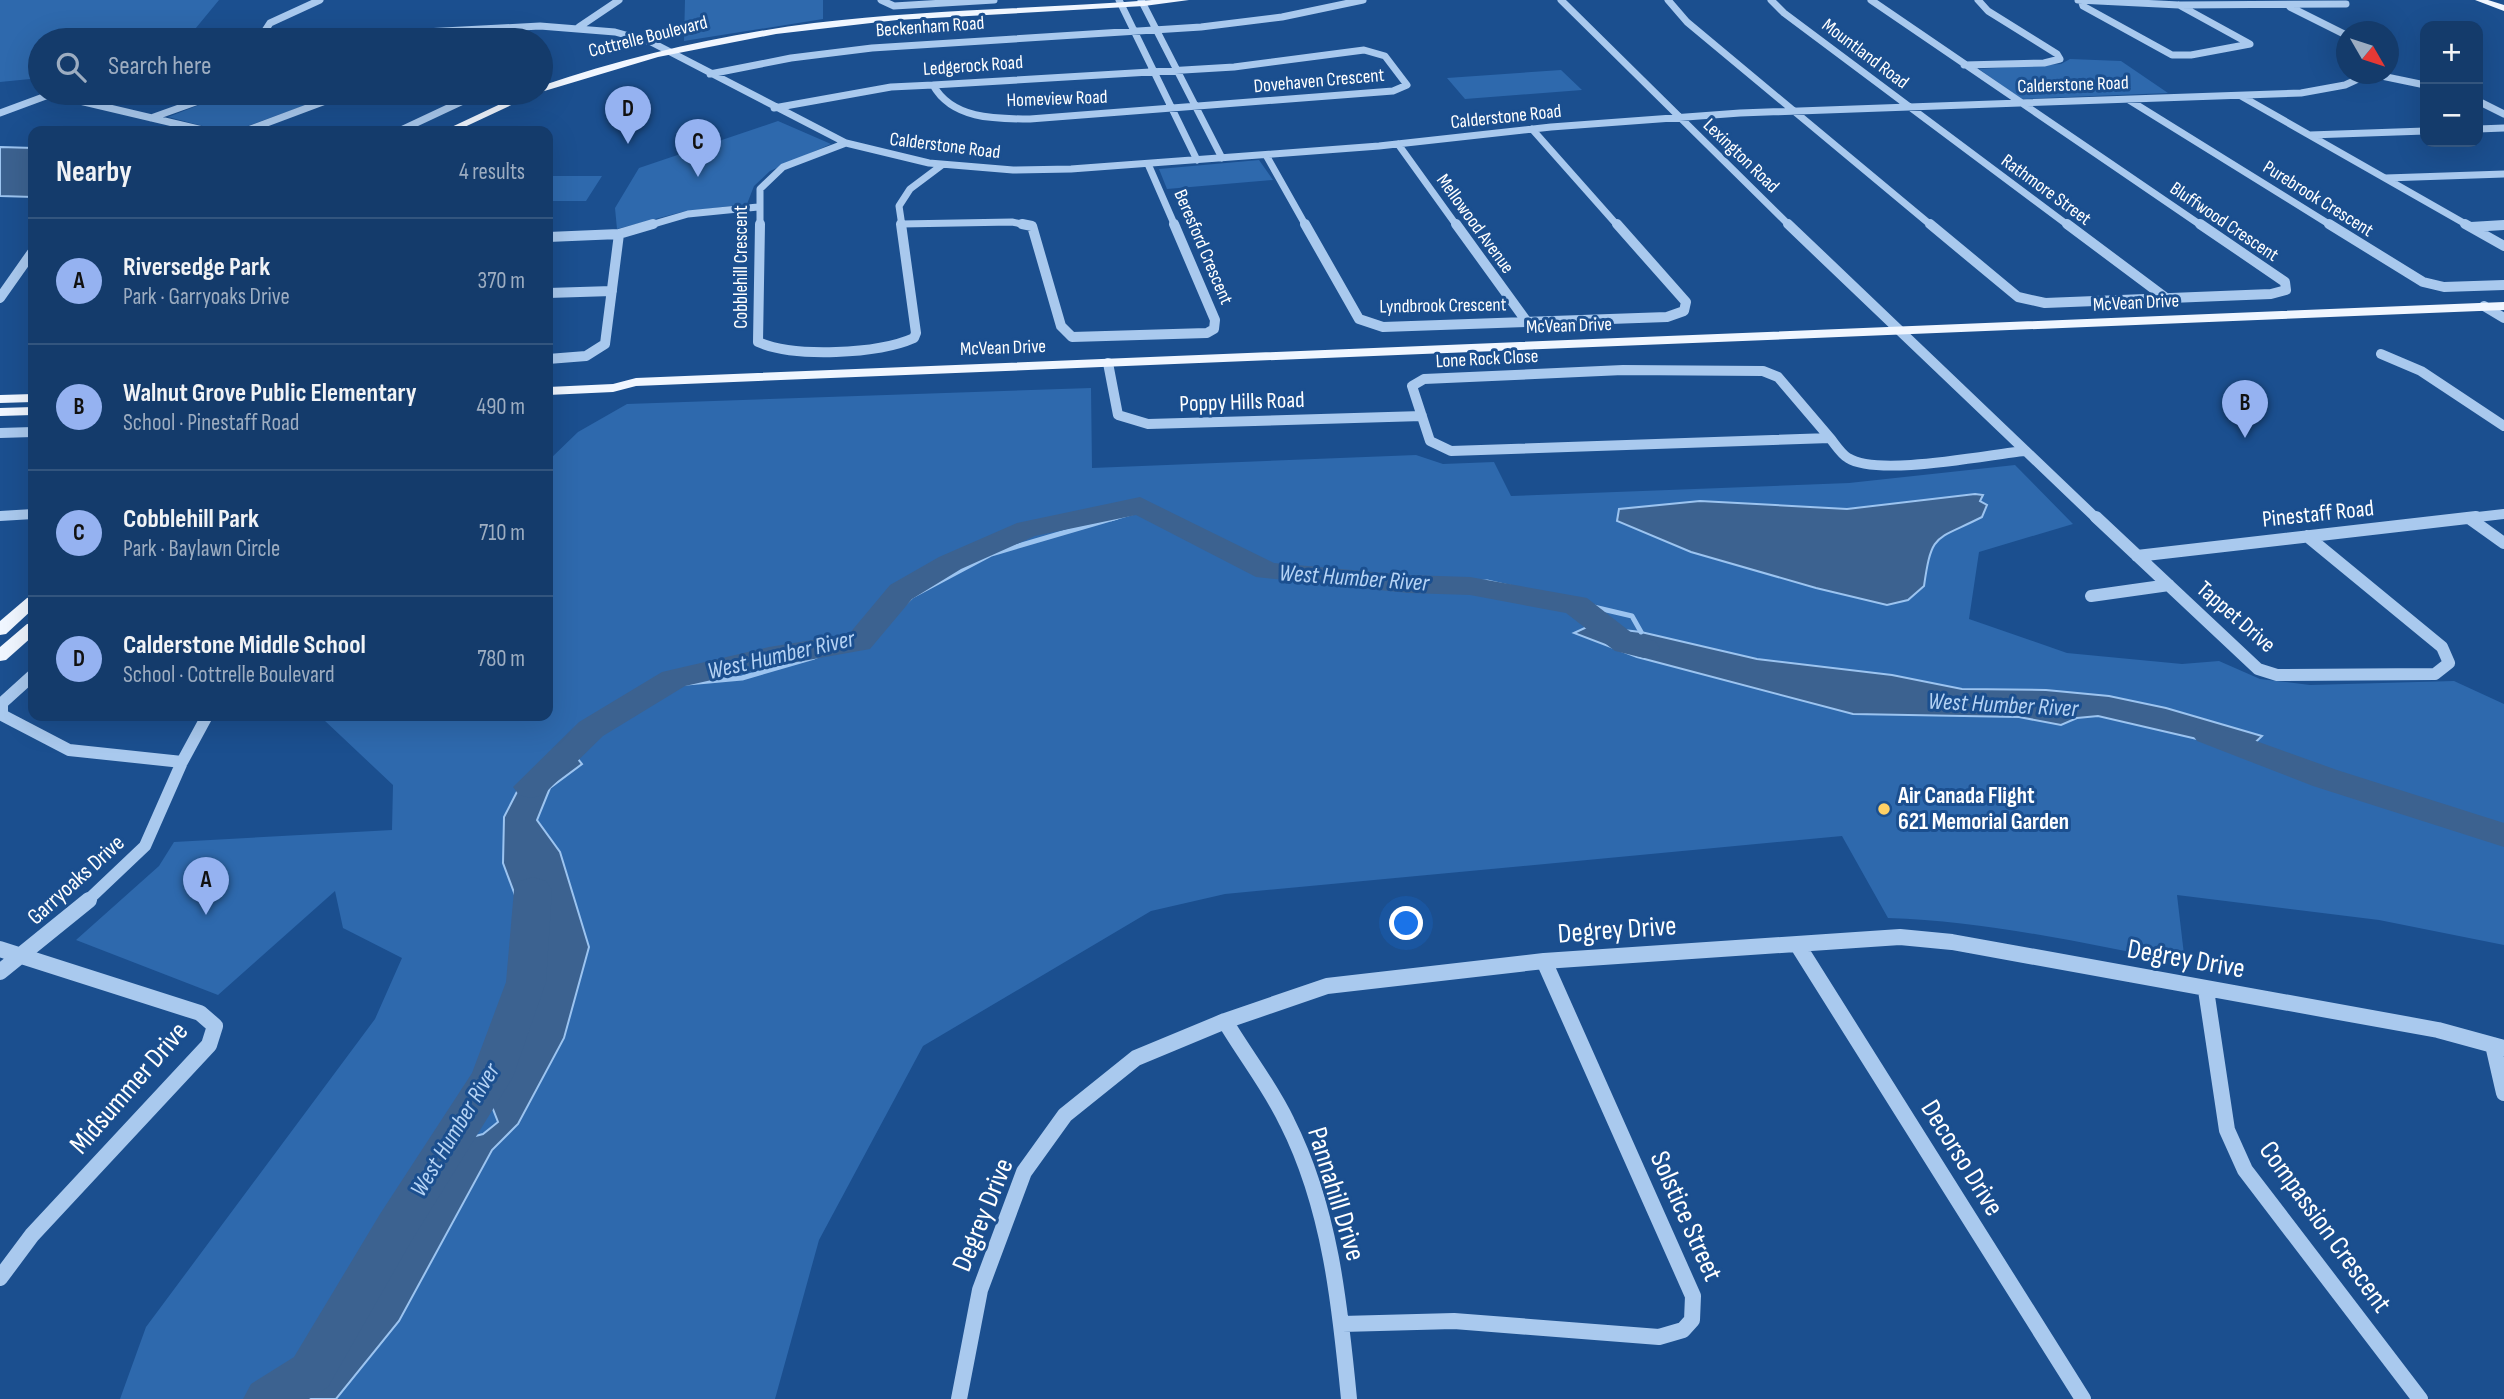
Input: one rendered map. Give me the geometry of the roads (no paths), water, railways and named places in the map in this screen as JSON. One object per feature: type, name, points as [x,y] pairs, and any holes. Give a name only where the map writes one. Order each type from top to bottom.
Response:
[{"type":"main road","name":"Cottrelle Boulevard","points":[[553,86],[668,52],[752,35],[853,21],[1120,2],[1185,0]]},
{"type":"main road","points":[[2479,0],[2504,6]]},
{"type":"main road","points":[[2498,0],[2504,6]]},
{"type":"main road","points":[[459,126],[505,105]]},
{"type":"main road","name":"McVean Drive","points":[[553,391],[613,388],[636,382],[2504,306]]},
{"type":"main road","name":"McVean Drive","points":[[553,380],[623,378],[636,382]]},
{"type":"main road","points":[[0,399],[28,398]]},
{"type":"main road","points":[[0,412],[28,411]]},
{"type":"main road","points":[[0,630],[28,605]]},
{"type":"main road","points":[[0,656],[28,632]]},
{"type":"street","points":[[267,28],[270,23],[320,0]]},
{"type":"street","points":[[579,27],[619,0]]},
{"type":"street","points":[[881,0],[894,6],[993,0]]},
{"type":"street","name":"Beckenham Road","points":[[709,74],[795,57],[870,47],[1156,29],[1275,17],[1363,0]]},
{"type":"street","name":"Lexington Road","points":[[1560,0],[1902,332]]},
{"type":"street","name":"Bluffwood Crescent","points":[[1668,0],[1687,22],[2018,297],[2045,303],[2271,294],[2283,292],[2288,286],[2019,103]]},
{"type":"street","name":"Mountland Road","points":[[1771,0],[1784,13],[1907,106]]},
{"type":"street","points":[[1871,0],[2019,103]]},
{"type":"street","points":[[1964,65],[2044,63],[2060,60],[2057,54],[1988,11],[1978,0]]},
{"type":"street","points":[[2079,0],[2179,5],[2346,4]]},
{"type":"street","points":[[2079,0],[2083,6],[2172,55],[2191,55],[2250,44],[2179,5]]},
{"type":"street","points":[[2276,0],[2336,30]]},
{"type":"street","points":[[1142,1],[1223,158]]},
{"type":"street","points":[[1120,2],[1198,160]]},
{"type":"street","points":[[280,19],[285,23],[281,28]]},
{"type":"street","name":"Calderstone Road","points":[[496,28],[579,27],[632,36],[846,143],[889,156],[942,165],[1032,170],[1266,155],[1532,129],[1679,118],[1907,106],[2240,96],[2315,92],[2348,84]]},
{"type":"street","name":"Dovehaven Crescent","points":[[1177,71],[1372,50],[1385,56],[1407,85],[1392,91],[1195,107]]},
{"type":"street","name":"Ledgerock Road","points":[[774,108],[858,91],[933,84],[1177,71]]},
{"type":"street","points":[[2399,80],[2420,84]]},
{"type":"street","name":"Homeview Road","points":[[933,84],[938,97],[951,106],[1003,117],[1058,119],[1195,107]]},
{"type":"street","points":[[2240,96],[2504,246]]},
{"type":"street","name":"Purebrook Crescent","points":[[2128,99],[2423,282],[2444,287],[2504,285]]},
{"type":"street","points":[[0,113],[28,102]]},
{"type":"street","points":[[2483,104],[2504,114]]},
{"type":"street","points":[[100,105],[185,126]]},
{"type":"street","points":[[151,118],[187,105]]},
{"type":"street","points":[[258,126],[314,105]]},
{"type":"street","points":[[411,126],[455,105]]},
{"type":"street","name":"Rathmore Street","points":[[1907,106],[2166,298]]},
{"type":"street","points":[[2483,129],[2504,128]]},
{"type":"street","name":"Lyndbrook Crescent","points":[[1266,155],[1362,322],[1383,327],[1667,317],[1680,314],[1687,307],[1532,129]]},
{"type":"street","points":[[2309,135],[2420,131]]},
{"type":"street","name":"Cobblehill Crescent","points":[[846,143],[776,172],[760,189],[758,342],[771,349],[890,346],[914,338],[916,333],[899,206],[904,196],[942,165]]},
{"type":"street","name":"Mellowood Avenue","points":[[1398,144],[1527,322]]},
{"type":"street","name":"Beresford Crescent","points":[[901,224],[1012,222],[1032,226],[1061,326],[1072,337],[1207,333],[1214,329],[1215,320],[1148,164]]},
{"type":"street","points":[[2385,178],[2504,174]]},
{"type":"street","points":[[553,237],[619,234],[688,214],[758,207]]},
{"type":"street","points":[[2470,227],[2504,225]]},
{"type":"street","points":[[553,359],[586,356],[601,350],[605,344],[619,234]]},
{"type":"street","points":[[0,298],[28,258]]},
{"type":"street","points":[[553,293],[612,291]]},
{"type":"street","points":[[2484,306],[2504,318]]},
{"type":"street","name":"Tappet Drive","points":[[1902,332],[2242,657],[2277,675],[2435,674],[2444,669],[2449,663],[2442,647],[2307,536]]},
{"type":"street","points":[[2381,354],[2421,371],[2504,426]]},
{"type":"street","name":"Poppy Hills Road","points":[[1108,363],[1118,415],[1139,423],[1422,416]]},
{"type":"street","name":"Lone Rock Close","points":[[1829,438],[1461,452],[1442,449],[1430,441],[1412,386],[1424,379],[1623,370],[1748,370],[1778,377],[1847,458],[1874,466],[2024,451]]},
{"type":"street","points":[[0,433],[28,432]]},
{"type":"street","points":[[0,516],[28,514]]},
{"type":"street","name":"Pinestaff Road","points":[[2137,556],[2504,514]]},
{"type":"street","points":[[2469,518],[2504,543]]},
{"type":"street","points":[[2091,596],[2169,585]]},
{"type":"street","points":[[28,680],[2,703],[2,715],[69,750],[182,762]]},
{"type":"street","name":"Garryoaks Drive","points":[[20,957],[92,897],[145,846],[182,762],[204,721]]},
{"type":"street","name":"Degrey Drive","points":[[959,1399],[979,1290],[1024,1172],[1065,1115],[1136,1058],[1225,1021],[1327,986],[1544,961],[1900,937],[1952,942],[2438,1030],[2498,1046]]},
{"type":"street","name":"Decorso Drive","points":[[1797,944],[2083,1399]]},
{"type":"street","name":"Midsummer Drive","points":[[0,949],[200,1013],[215,1026],[209,1045],[32,1235],[0,1278]]},
{"type":"street","points":[[0,972],[20,957]]},
{"type":"street","name":"Solstice Street","points":[[1342,1324],[1454,1321],[1659,1337],[1682,1332],[1690,1325],[1696,1306],[1693,1296],[1544,961]]},
{"type":"street","name":"Compassion Crescent","points":[[2206,990],[2227,1130],[2245,1170],[2420,1399]]},
{"type":"street","name":"Pannahill Drive","points":[[1225,1021],[1288,1124],[1319,1209],[1342,1324],[1349,1399]]},
{"type":"street","points":[[2498,1046],[2504,1093]]},
{"type":"water","points":[[0,147],[28,148],[28,197],[0,196]]},
{"type":"water","points":[[1983,495],[1980,501],[1987,505],[1982,517],[1938,540],[1930,555],[1924,586],[1908,600],[1887,605],[1816,588],[1691,552],[1617,521],[1619,509],[1700,501],[1847,509]]},
{"type":"water","points":[[1589,626],[1641,632],[1757,659],[1892,675],[1962,689],[2046,690],[2109,696],[2166,708],[2262,736],[2241,756],[2197,739],[2098,716],[2077,718],[2061,725],[2019,717],[1853,714],[1637,657],[1574,633]]},
{"type":"water","points":[[573,753],[582,764],[550,788],[537,820],[560,852],[589,947],[564,1038],[518,1124],[492,1150],[399,1321],[336,1399],[293,1399],[358,1318],[460,1140],[483,1134],[498,1122],[489,1099],[527,1032],[541,965],[503,863],[504,817],[521,784],[556,758]]},
{"type":"waterway","name":"West Humber River","points":[[531,787],[591,729],[674,679],[769,657],[859,642],[901,592],[950,563],[1027,529],[1140,506],[1267,571],[1408,584],[1470,586],[1576,605],[1626,644],[1644,648]]},
{"type":"waterway","points":[[1111,519],[1135,512],[1171,519]]},
{"type":"waterway","name":"West Humber River","points":[[573,753],[653,696],[676,684],[742,678],[814,657],[874,633],[912,596],[991,554],[1117,517]]},
{"type":"waterway","name":"West Humber River","points":[[1166,517],[1192,527],[1234,554],[1285,574],[1337,584],[1415,587],[1487,582],[1632,616],[1641,632]]},
{"type":"waterway","name":"West Humber River","points":[[2209,734],[2325,778],[2504,835]]},
{"type":"waterway","name":"West Humber River","points":[[268,1399],[311,1372],[396,1227],[492,1077],[526,982],[533,890]]},
{"type":"place","name":"Calderstone Middle School","points":[[628,144]]},
{"type":"place","name":"Cobblehill Park","points":[[698,177]]},
{"type":"place","name":"Walnut Grove Public Elementary","points":[[2245,438]]},
{"type":"place","name":"Air Canada Flight 621 Memorial Garden","points":[[1884,809]]},
{"type":"place","name":"Riversedge Park","points":[[206,915]]}]
